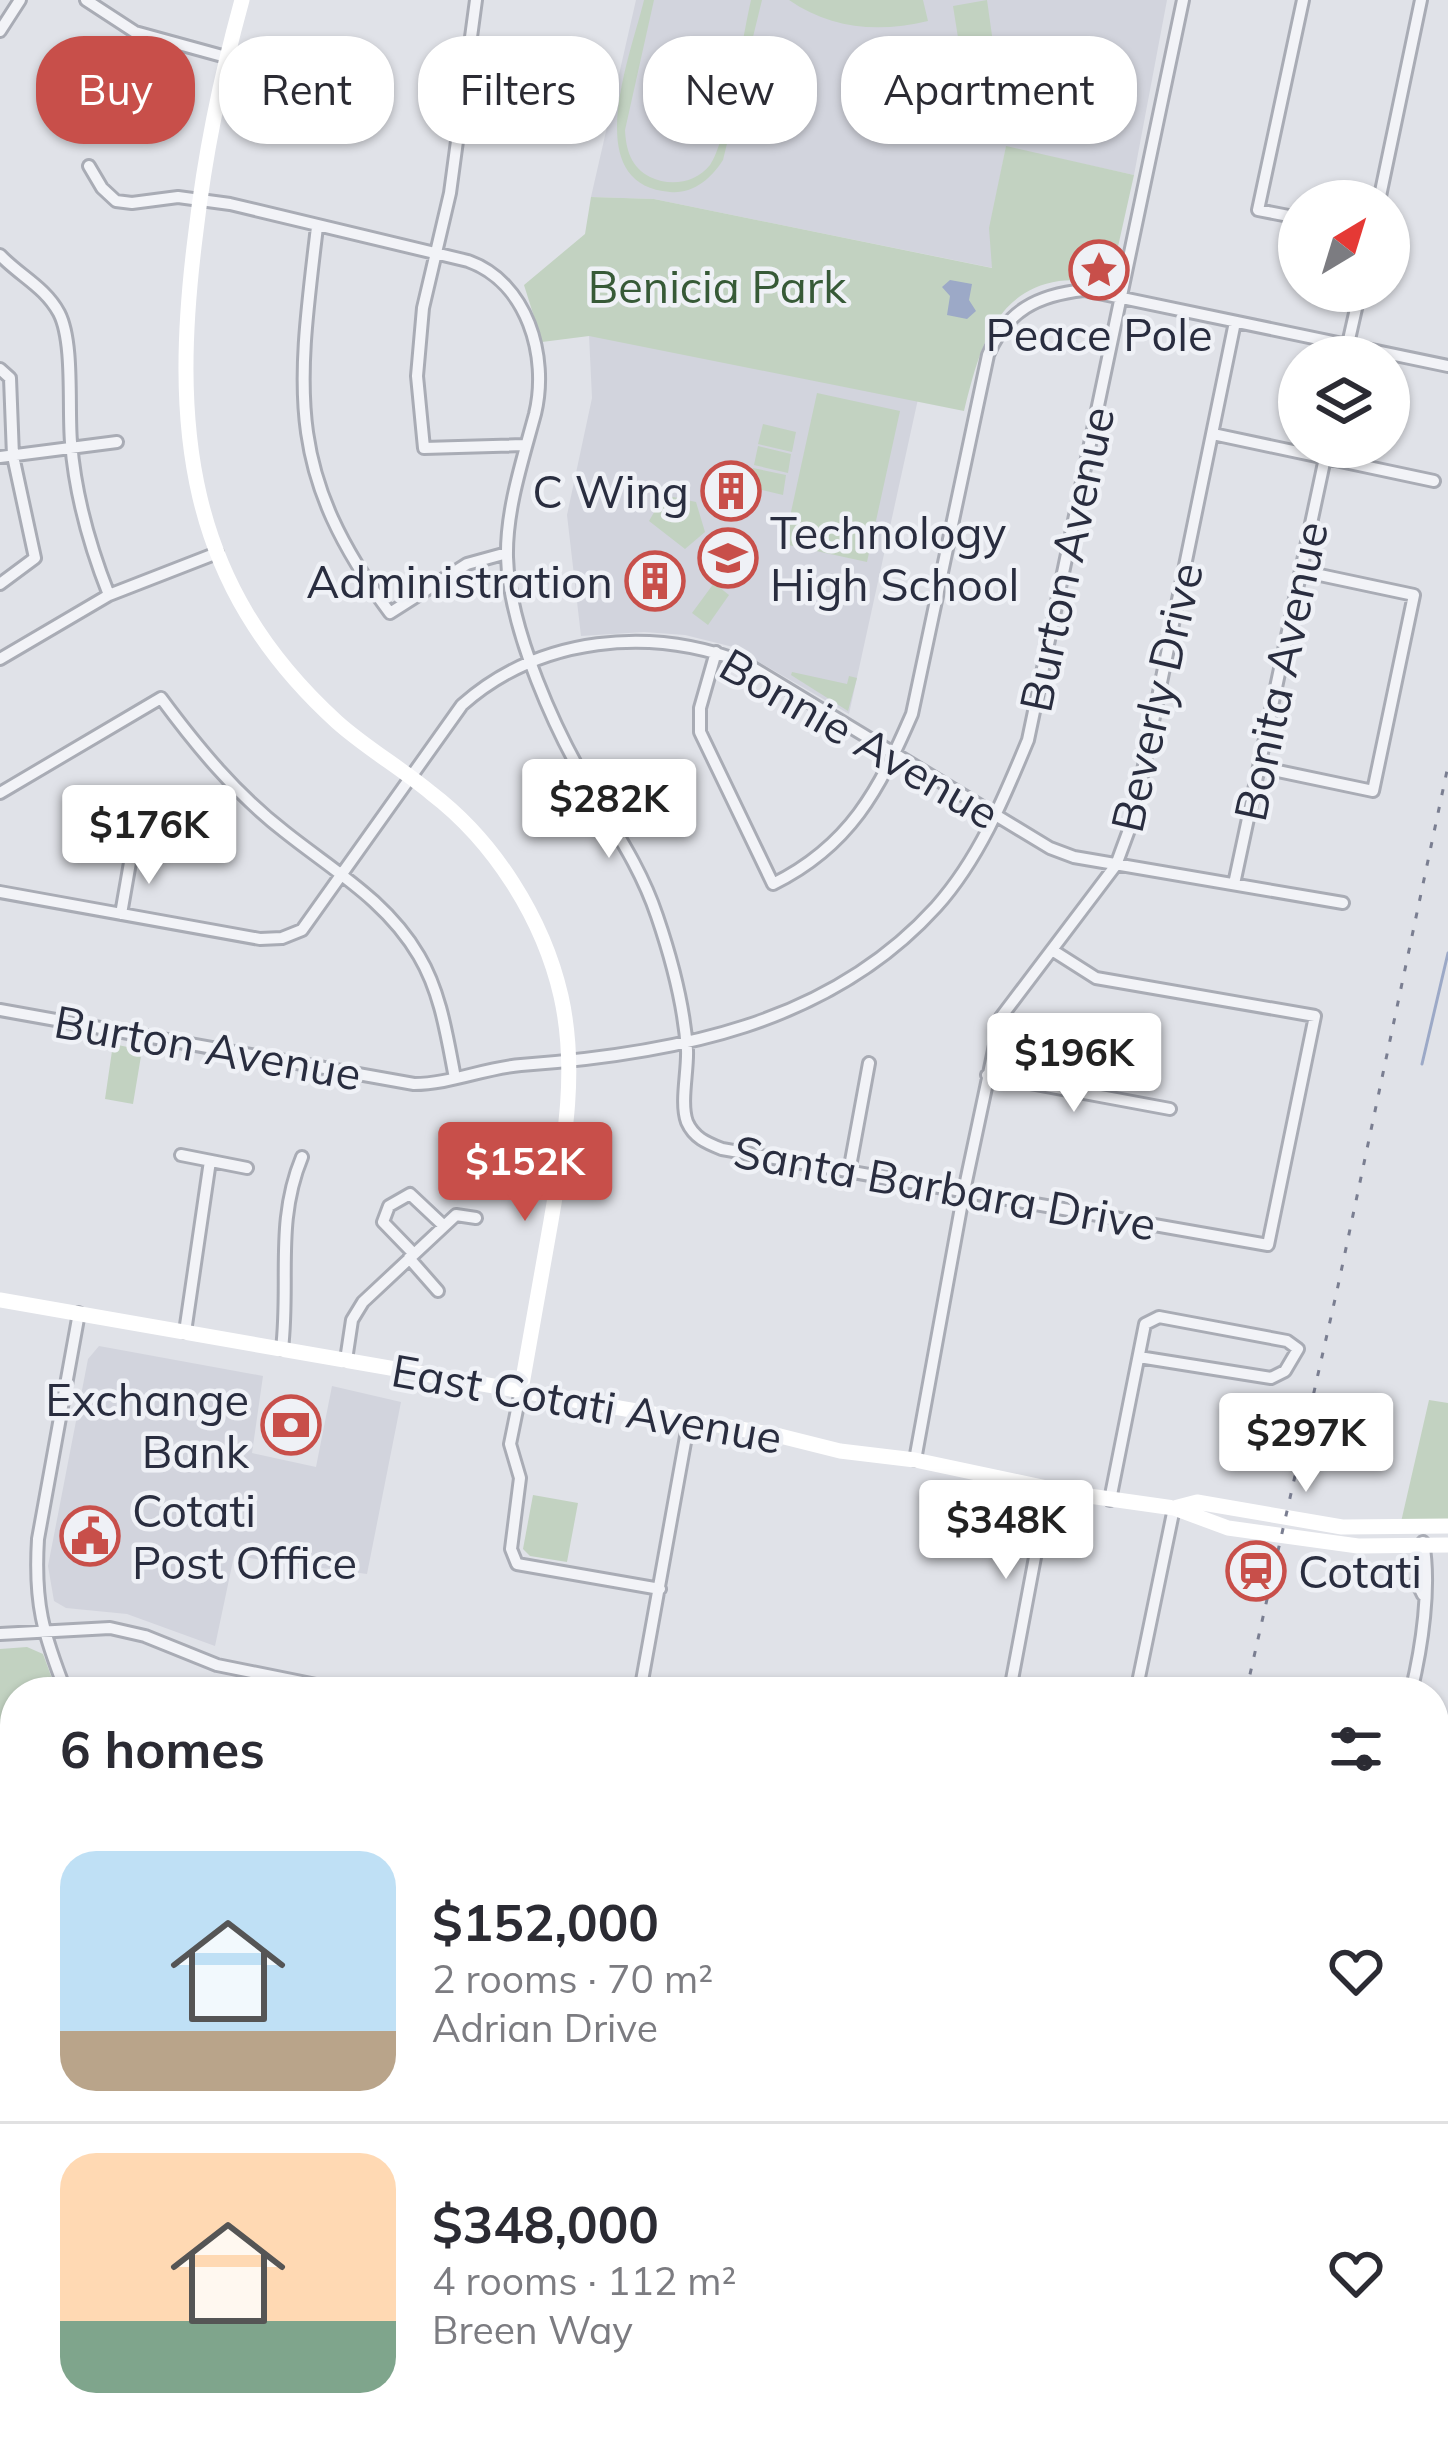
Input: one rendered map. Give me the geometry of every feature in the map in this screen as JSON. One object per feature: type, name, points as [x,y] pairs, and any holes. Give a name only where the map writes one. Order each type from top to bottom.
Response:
[{"type":"main road","points":[[232,36],[242,0]]},
{"type":"main road","points":[[219,96],[189,280],[183,389],[196,486],[217,553],[260,632],[299,684],[338,723],[458,815],[490,851],[520,895],[544,944],[560,996],[570,1062],[569,1117],[521,1390]]},
{"type":"main road","name":"East Cotati Avenue","points":[[0,1300],[1174,1508],[1228,1528],[1358,1546],[1448,1545]]},
{"type":"main road","name":"East Cotati Avenue","points":[[1174,1508],[1197,1502],[1342,1527],[1448,1526]]},
{"type":"street","points":[[0,31],[20,0]]},
{"type":"street","points":[[86,0],[135,32],[219,55]]},
{"type":"street","points":[[476,0],[450,193],[423,308],[417,376],[424,448],[524,445]]},
{"type":"street","name":"Burton Avenue","points":[[0,1010],[414,1084],[479,1070],[686,1044],[804,1005],[866,970],[937,906],[997,815],[1028,740],[1183,0]]},
{"type":"street","points":[[1278,214],[1258,210],[1303,0]]},
{"type":"street","points":[[1383,180],[1421,0]]},
{"type":"street","name":"Santa Barbara Drive","points":[[89,166],[116,201],[230,204],[468,261],[499,275],[513,289],[525,312],[537,366],[536,411],[524,445],[507,553],[512,597],[566,746],[628,848],[652,901],[678,986],[686,1044],[686,1120],[700,1141],[722,1149],[1268,1245],[1316,1016],[1096,978],[1052,950]]},
{"type":"street","points":[[317,227],[302,356],[303,408],[315,479],[350,556],[390,613],[467,564],[507,553]]},
{"type":"street","points":[[0,255],[44,290],[61,317],[68,339],[71,448],[85,522],[109,596]]},
{"type":"street","points":[[716,652],[700,708],[700,732],[773,884],[827,852],[876,790],[896,753],[912,714],[988,355],[995,338],[1021,309],[1049,294],[1084,290],[1307,336]]},
{"type":"street","name":"Beverly Drive","points":[[915,1460],[1001,1017],[1116,865],[1133,819],[1235,322]]},
{"type":"street","points":[[1410,358],[1448,366]]},
{"type":"street","points":[[0,369],[10,377],[6,456],[35,559],[0,584]]},
{"type":"street","points":[[1213,434],[1278,448]]},
{"type":"street","points":[[6,456],[117,442]]},
{"type":"street","name":"Bonita Avenue","points":[[1234,884],[1323,468]]},
{"type":"street","points":[[1372,468],[1433,481]]},
{"type":"street","points":[[0,659],[109,596],[217,553]]},
{"type":"street","points":[[1259,767],[1373,791],[1414,595],[1301,571]]},
{"type":"street","name":"Bonnie Avenue","points":[[0,892],[260,940],[302,931],[462,705],[481,688],[532,662],[592,644],[667,641],[716,652],[774,679],[1050,848],[1116,865],[1343,903]]},
{"type":"street","points":[[0,793],[161,698],[200,751],[243,797],[388,914],[419,956],[439,1000],[455,1078]]},
{"type":"street","points":[[121,914],[132,851]]},
{"type":"street","points":[[849,1172],[869,1063]]},
{"type":"street","points":[[987,1076],[1170,1109]]},
{"type":"street","points":[[182,1155],[247,1168]]},
{"type":"street","points":[[281,1348],[287,1286],[284,1222],[291,1183],[302,1157]]},
{"type":"street","points":[[185,1332],[210,1161]]},
{"type":"street","points":[[438,1291],[382,1222],[388,1206],[410,1194],[444,1226]]},
{"type":"street","points":[[346,1360],[356,1311],[456,1215],[476,1218]]},
{"type":"street","points":[[61,1677],[42,1630],[38,1539],[79,1313]]},
{"type":"street","points":[[1110,1500],[1145,1324],[1159,1317],[1287,1341],[1298,1348],[1285,1371],[1271,1378],[1139,1357]]},
{"type":"street","points":[[521,1390],[510,1444],[520,1478],[511,1549],[517,1564],[660,1589]]},
{"type":"street","points":[[643,1677],[689,1420]]},
{"type":"street","points":[[1013,1677],[1048,1488]]},
{"type":"street","points":[[1139,1677],[1174,1508]]},
{"type":"street","points":[[1415,1677],[1427,1559],[1423,1528]]},
{"type":"street","points":[[0,1634],[110,1628],[257,1677]]},
{"type":"shaded area","points":[[636,0],[1167,0],[1134,175],[1006,147],[990,228],[993,268],[654,199],[591,197],[603,144],[619,144],[619,74]]},
{"type":"shaded area","name":"Technology High School","points":[[589,335],[918,399],[849,714],[733,647],[685,635],[644,632],[581,636],[567,515],[592,398]]},
{"type":"shaded area","points":[[99,1346],[263,1376],[252,1453],[316,1467],[332,1386],[401,1402],[367,1574],[234,1556],[215,1646],[127,1614],[66,1608],[54,1601],[48,1566],[88,1359]]},
{"type":"green space","points":[[644,0],[654,0],[625,130],[627,144],[644,173],[674,182],[698,176],[710,165],[719,144],[727,144],[723,160],[707,179],[686,191],[670,192],[642,184],[625,167],[618,144],[622,83]]},
{"type":"green space","points":[[751,0],[762,0],[753,36],[744,36]]},
{"type":"green space","points":[[789,0],[923,0],[928,21],[855,26],[821,17]]},
{"type":"green space","points":[[987,0],[992,36],[958,36],[953,6]]},
{"type":"green space","name":"Benicia Park","points":[[1006,146],[1134,175],[1111,278],[1107,282],[1059,281],[1018,298],[992,329],[964,411],[589,336],[542,342],[524,285],[585,234],[591,197],[654,199],[992,268],[989,228]]},
{"type":"green space","points":[[817,393],[900,411],[867,562],[784,544]]},
{"type":"green space","points":[[763,424],[796,432],[792,452],[758,444]]},
{"type":"green space","points":[[758,446],[791,454],[788,473],[754,465]]},
{"type":"green space","points":[[753,468],[786,475],[783,495],[749,487]]},
{"type":"green space","points":[[664,495],[696,502],[705,532],[685,549],[649,521]]},
{"type":"green space","points":[[714,583],[729,595],[708,625],[692,613]]},
{"type":"green space","points":[[791,675],[847,684],[849,676],[857,678],[848,711]]},
{"type":"green space","points":[[113,1044],[142,1050],[133,1104],[105,1099]]},
{"type":"green space","points":[[1429,1400],[1448,1403],[1448,1519],[1401,1522]]},
{"type":"green space","points":[[533,1495],[578,1503],[567,1562],[530,1556],[523,1549]]},
{"type":"green space","points":[[27,1647],[43,1654],[51,1677],[0,1677],[0,1649]]},
{"type":"water","points":[[950,280],[972,284],[969,300],[976,311],[967,319],[947,315],[950,296],[942,287]]},
{"type":"waterway","points":[[1422,1064],[1448,953]]},
{"type":"railway","points":[[1249,1677],[1448,766]]},
{"type":"place","name":"Peace Pole","points":[[1099,270]]},
{"type":"place","name":"C Wing","points":[[731,491]]},
{"type":"place","name":"Technology High School","points":[[728,558]]},
{"type":"place","name":"Administration","points":[[655,581]]},
{"type":"place","name":"Exchange Bank","points":[[291,1425]]},
{"type":"place","name":"Cotati Post Office","points":[[90,1536]]},
{"type":"place","name":"Cotati","points":[[1256,1571]]}]
